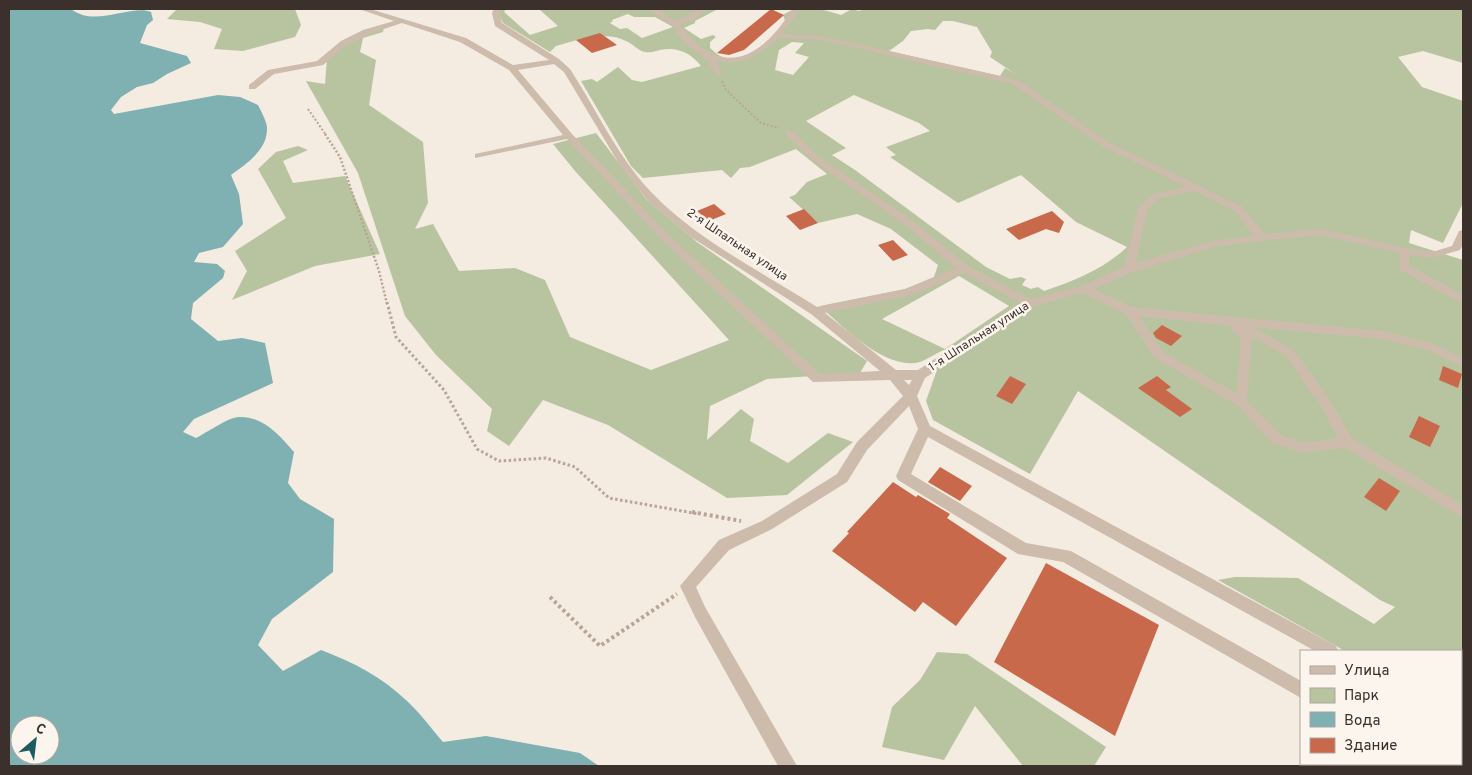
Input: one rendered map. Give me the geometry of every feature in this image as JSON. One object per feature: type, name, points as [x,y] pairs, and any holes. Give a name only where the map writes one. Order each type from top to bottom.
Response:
[{"type":"street","points":[[363,9],[463,40],[512,68],[569,136],[668,240],[817,379],[893,374],[920,375]]},
{"type":"street","name":"2-я Шпальная улица","points":[[498,9],[496,13],[498,24],[556,61],[567,71],[626,167],[653,200],[694,234],[816,311],[893,374],[911,396]]},
{"type":"street","points":[[653,9],[675,24],[690,44],[709,57],[726,61],[754,54],[777,36],[788,24],[796,9]]},
{"type":"street","points":[[675,24],[691,18],[702,9]]},
{"type":"street","points":[[252,87],[271,72],[320,63],[344,43],[366,32],[402,21]]},
{"type":"street","points":[[777,36],[822,38],[1015,82],[1107,145],[1239,209],[1261,238]]},
{"type":"street","points":[[709,57],[719,73]]},
{"type":"street","points":[[512,68],[556,61]]},
{"type":"street","points":[[789,132],[815,158],[908,222],[964,269],[1030,303]]},
{"type":"street","points":[[478,156],[569,136]]},
{"type":"street","points":[[1129,269],[1142,209],[1156,196],[1197,188]]},
{"type":"street","name":"1-я Шпальная улица","points":[[911,396],[920,375],[1030,303],[1084,290],[1129,269],[1211,244],[1322,232],[1404,251],[1432,255],[1459,249]]},
{"type":"street","points":[[1459,249],[1463,233]]},
{"type":"street","points":[[1404,251],[1404,267],[1463,300]]},
{"type":"street","points":[[816,311],[908,292],[964,269]]},
{"type":"street","points":[[1084,290],[1130,311],[1383,335],[1430,348],[1463,363]]},
{"type":"street","points":[[1130,311],[1158,355],[1241,402],[1276,439],[1304,448],[1346,442]]},
{"type":"street","points":[[1230,319],[1247,339],[1241,402]]},
{"type":"street","points":[[1230,319],[1290,352],[1326,403],[1346,442],[1463,512]]},
{"type":"street","points":[[788,766],[700,612],[688,586],[724,545],[767,525],[842,478],[862,446],[911,396],[925,429],[1328,650]]},
{"type":"street","points":[[925,429],[903,476],[1023,549],[1066,556],[1300,689]]},
{"type":"path","points":[[719,73],[726,90],[762,123],[789,132]]},
{"type":"path","points":[[308,109],[340,157],[380,271],[396,337],[444,390],[477,449],[499,461],[546,458],[575,467],[609,498],[767,525]]},
{"type":"path","points":[[550,597],[600,646],[688,586]]},
{"type":"green space","points":[[804,8],[819,9],[841,15],[852,9],[859,11],[866,9],[1463,9],[1463,63],[1423,51],[1398,57],[1422,87],[1463,101],[1463,203],[1443,243],[1411,230],[1409,243],[1463,260],[1463,711],[1462,650],[1343,650],[1218,580],[1235,577],[1298,578],[1374,624],[1395,607],[1380,600],[1078,391],[1030,474],[933,420],[926,401],[944,350],[920,362],[907,363],[893,360],[879,354],[866,345],[820,306],[905,289],[934,277],[938,265],[891,229],[857,214],[818,223],[789,197],[795,195],[807,182],[827,174],[796,149],[750,167],[740,168],[731,178],[722,170],[643,178],[631,166],[581,81],[592,79],[597,82],[618,67],[632,80],[642,82],[701,66],[693,57],[672,49],[645,52],[630,43],[608,36],[584,38],[556,46],[550,52],[503,23],[499,13],[502,9],[506,9],[504,12],[530,35],[558,26],[539,9],[718,9],[684,28],[701,39],[713,35],[716,37],[710,42],[710,48],[718,55],[732,59],[741,58],[758,49],[786,23],[783,15],[790,11]],"holes":[[[628,14],[634,17],[655,17],[673,27],[642,38],[627,28],[620,29],[610,23],[612,20]],[[943,21],[953,21],[977,27],[992,52],[990,57],[1014,73],[1005,68],[1000,76],[889,51],[903,41],[911,31],[935,30]],[[792,42],[804,43],[795,53],[809,57],[793,75],[775,70],[779,50]],[[854,95],[919,123],[930,131],[886,147],[896,155],[890,157],[958,203],[1021,175],[1076,222],[1127,247],[1109,262],[1077,278],[1044,291],[1038,287],[1031,289],[1022,285],[1026,279],[1021,277],[1010,279],[986,267],[832,155],[846,148],[806,121]],[[959,276],[1009,306],[945,349],[882,319]]]},
{"type":"green space","points":[[177,9],[295,9],[301,25],[295,37],[243,51],[214,49],[222,29],[200,22],[167,19]]},
{"type":"green space","points":[[384,27],[383,32],[363,38],[360,52],[376,60],[369,105],[423,142],[428,203],[415,229],[433,224],[459,271],[515,268],[545,280],[570,337],[651,370],[729,340],[575,171],[553,144],[596,133],[647,200],[697,242],[867,361],[860,373],[767,379],[710,406],[707,440],[741,409],[754,419],[750,441],[788,463],[828,433],[853,442],[787,495],[727,498],[608,425],[543,400],[509,446],[487,431],[492,409],[436,355],[405,316],[358,173],[306,81],[325,84],[327,59],[346,44]]},
{"type":"green space","points":[[298,146],[308,150],[283,161],[293,183],[345,176],[380,254],[315,266],[232,300],[247,271],[235,251],[286,218],[258,169],[276,152]]},
{"type":"green space","points":[[937,652],[967,654],[1106,747],[1094,766],[1023,766],[975,706],[944,760],[882,747],[892,707],[920,680]]},
{"type":"water","points":[[9,9],[71,9],[91,16],[143,10],[151,12],[153,20],[147,25],[140,43],[187,56],[191,63],[153,83],[137,87],[121,97],[111,110],[114,114],[218,95],[240,97],[258,105],[265,119],[267,127],[264,143],[250,161],[231,175],[239,194],[243,224],[223,247],[199,253],[194,262],[217,264],[225,271],[223,278],[193,303],[191,319],[218,341],[242,338],[265,343],[273,383],[194,419],[183,432],[196,438],[224,422],[239,417],[263,423],[276,433],[294,452],[288,483],[300,499],[334,519],[333,572],[272,619],[258,645],[283,671],[321,650],[356,665],[377,677],[397,692],[416,710],[443,742],[486,736],[580,753],[599,766],[9,766]]},
{"type":"building","points":[[771,9],[784,15],[744,50],[729,55],[717,53]]},
{"type":"building","points":[[600,33],[617,45],[592,53],[576,40]]},
{"type":"building","points":[[714,204],[726,214],[709,221],[697,211]]},
{"type":"building","points":[[804,209],[818,223],[800,230],[786,216]]},
{"type":"building","points":[[1052,211],[1064,222],[1059,233],[1046,229],[1019,240],[1006,229]]},
{"type":"building","points":[[893,240],[908,255],[893,261],[878,245]]},
{"type":"building","points":[[1162,325],[1182,336],[1171,346],[1156,338],[1153,333]]},
{"type":"building","points":[[1443,366],[1462,374],[1458,388],[1439,380]]},
{"type":"building","points":[[1010,376],[1026,384],[1012,404],[996,396]]},
{"type":"building","points":[[1157,376],[1171,387],[1166,390],[1192,409],[1180,417],[1138,388]]},
{"type":"building","points":[[1419,416],[1440,426],[1430,447],[1409,437]]},
{"type":"building","points":[[940,467],[972,486],[960,501],[928,482]]},
{"type":"building","points":[[1379,478],[1400,491],[1386,511],[1364,497]]},
{"type":"building","points":[[893,482],[916,497],[918,495],[950,514],[947,518],[1007,558],[956,626],[923,602],[915,612],[832,551]]},
{"type":"building","points":[[1046,563],[1159,625],[1115,736],[994,662]]}]
